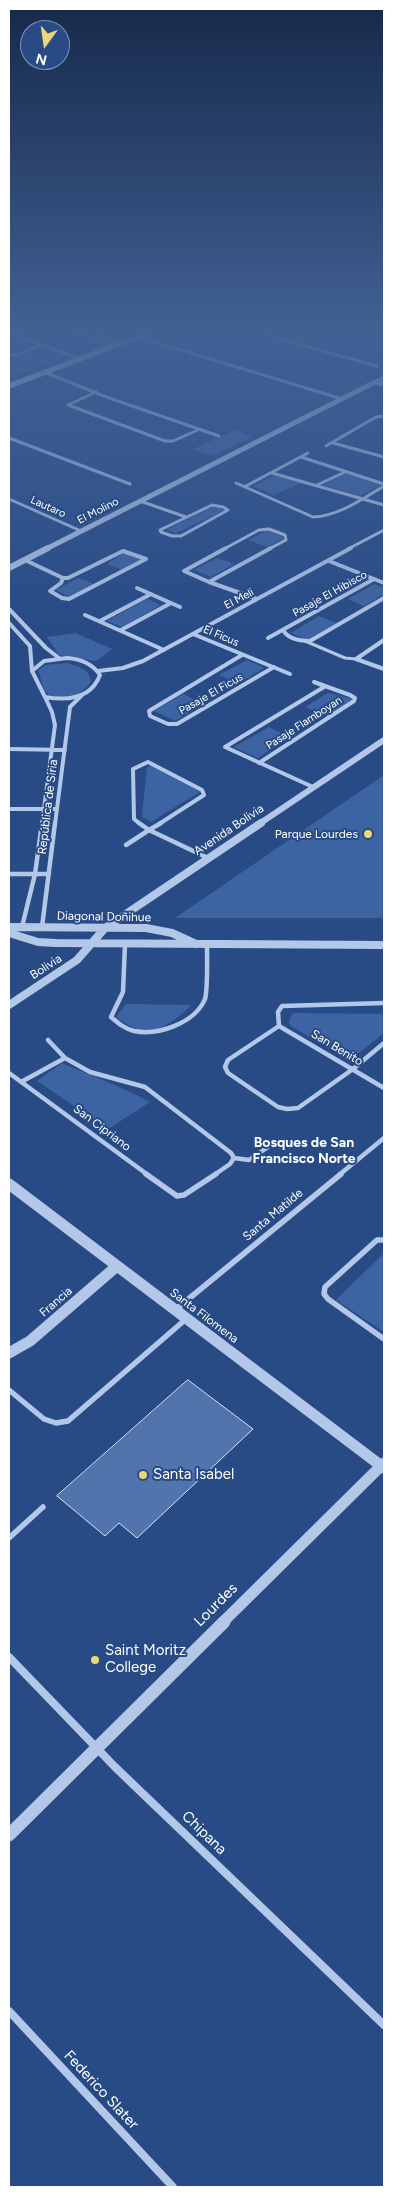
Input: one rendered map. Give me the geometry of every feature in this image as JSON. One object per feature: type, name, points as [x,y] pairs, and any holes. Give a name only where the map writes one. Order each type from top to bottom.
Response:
[{"type":"street","points":[[153,436],[165,441],[173,441],[183,436]]},
{"type":"street","name":"El Molino","points":[[9,568],[267,436]]},
{"type":"street","points":[[326,446],[343,436]]},
{"type":"street","points":[[9,438],[130,484]]},
{"type":"street","points":[[332,443],[384,457]]},
{"type":"street","points":[[377,455],[384,452]]},
{"type":"street","points":[[246,486],[308,453]]},
{"type":"street","points":[[301,458],[346,471],[384,485]]},
{"type":"street","points":[[317,486],[346,471]]},
{"type":"street","points":[[272,473],[384,505]]},
{"type":"street","points":[[236,483],[313,517],[324,517],[384,485]]},
{"type":"street","name":"Lautaro","points":[[9,498],[81,531]]},
{"type":"street","points":[[140,501],[186,517],[210,504],[219,505],[228,510],[181,536],[172,536],[161,532],[160,530],[186,517]]},
{"type":"street","points":[[209,582],[286,540],[287,537],[269,529],[259,530],[185,569],[185,573],[209,582],[257,599]]},
{"type":"street","name":"El Meli","points":[[98,671],[130,666],[164,650],[384,530]]},
{"type":"street","points":[[25,560],[63,578],[73,577],[123,551],[146,559],[69,598],[62,598],[50,591],[61,583],[63,578]]},
{"type":"street","points":[[329,561],[374,579]]},
{"type":"street","name":"Pasaje El Hibisco","points":[[305,642],[284,634],[283,630],[374,579],[384,583]]},
{"type":"street","points":[[137,588],[180,607]]},
{"type":"street","points":[[100,621],[151,594]]},
{"type":"street","points":[[305,642],[310,641],[384,598]]},
{"type":"street","points":[[121,630],[171,603]]},
{"type":"street","points":[[9,609],[24,622],[50,652],[59,658]]},
{"type":"street","points":[[85,615],[164,650]]},
{"type":"street","points":[[9,623],[30,646],[32,652],[32,672],[45,697],[66,699],[90,692],[98,684],[100,675],[96,668],[83,661],[59,658],[44,661],[32,672]]},
{"type":"street","points":[[268,638],[283,630]]},
{"type":"street","name":"El Ficus","points":[[193,634],[290,674]]},
{"type":"street","points":[[356,659],[384,640]]},
{"type":"street","points":[[305,642],[345,658],[356,659],[384,669]]},
{"type":"street","name":"Pasaje El Ficus","points":[[242,655],[148,713],[168,724],[177,724],[274,667]]},
{"type":"street","name":"Pasaje Flamboyan","points":[[314,682],[324,687],[350,694],[354,701],[259,763],[225,748],[324,687]]},
{"type":"street","name":"República de Siria","points":[[42,927],[70,707],[82,695]]},
{"type":"street","name":"República de Siria","points":[[22,927],[35,874],[54,720],[45,697]]},
{"type":"street","name":"Avenida Bolivia","points":[[92,944],[105,928],[384,740]]},
{"type":"street","points":[[9,749],[65,750]]},
{"type":"street","points":[[126,845],[148,830],[204,795],[204,792],[148,762],[133,769],[134,819],[148,830],[208,858]]},
{"type":"street","points":[[259,763],[312,787]]},
{"type":"street","points":[[9,809],[57,809]]},
{"type":"street","points":[[9,874],[49,874]]},
{"type":"street","name":"Diagonal Doñihue","points":[[9,927],[166,931],[184,936],[196,944]]},
{"type":"street","name":"Diagonal Doñihue","points":[[9,933],[38,942],[92,944],[384,945]]},
{"type":"street","name":"Bolivia","points":[[9,1005],[77,960],[92,944]]},
{"type":"street","points":[[125,944],[122,998],[113,1009],[111,1017],[116,1024],[125,1028],[150,1033],[164,1030],[181,1021],[202,1004],[205,998],[207,944]]},
{"type":"street","points":[[384,1003],[282,1006],[278,1012],[279,1026],[228,1060],[225,1067],[228,1073],[278,1107],[287,1109],[298,1108],[353,1070],[384,1043]]},
{"type":"street","name":"San Benito","points":[[279,1026],[384,1088]]},
{"type":"street","points":[[48,1040],[65,1058],[98,1075],[145,1087],[230,1152],[234,1158],[249,1160],[268,1147]]},
{"type":"street","points":[[21,1082],[65,1058]]},
{"type":"street","name":"San Cipriano","points":[[9,1073],[172,1193],[184,1195],[230,1164],[234,1158]]},
{"type":"street","name":"Santa Matilde","points":[[175,1310],[384,1138]]},
{"type":"street","name":"Santa Filomena","points":[[9,1184],[383,1466]]},
{"type":"street","points":[[384,1240],[377,1240],[324,1287],[324,1294],[328,1299],[384,1339]]},
{"type":"street","name":"Francia","points":[[9,1353],[30,1341],[117,1266]]},
{"type":"street","points":[[9,1390],[44,1420],[56,1423],[68,1421],[187,1319]]},
{"type":"street","name":"Lourdes","points":[[9,1835],[383,1466]]},
{"type":"street","points":[[9,1538],[44,1506]]},
{"type":"street","name":"Chipana","points":[[9,1657],[115,1767],[384,2025]]},
{"type":"street","name":"Federico Slater","points":[[9,2011],[173,2187]]},
{"type":"shaded area","points":[[221,436],[253,437],[211,456],[193,449]]},
{"type":"shaded area","points":[[346,473],[383,484],[360,496],[323,485]]},
{"type":"shaded area","points":[[274,475],[301,483],[274,495],[253,486]]},
{"type":"shaded area","points":[[214,506],[225,510],[176,533],[166,530]]},
{"type":"shaded area","points":[[268,530],[285,538],[267,547],[248,540]]},
{"type":"shaded area","points":[[124,553],[142,560],[122,570],[107,564]]},
{"type":"shaded area","points":[[217,558],[234,564],[211,577],[194,570]]},
{"type":"shaded area","points":[[78,578],[94,584],[69,597],[56,590]]},
{"type":"shaded area","points":[[374,584],[384,588],[384,594],[364,606],[348,599]]},
{"type":"shaded area","points":[[147,599],[161,605],[122,627],[107,621]]},
{"type":"shaded area","points":[[319,616],[337,623],[308,640],[291,633]]},
{"type":"shaded area","points":[[76,633],[112,649],[96,661],[59,655],[47,637]]},
{"type":"shaded area","points":[[247,660],[264,668],[238,684],[219,675]]},
{"type":"shaded area","points":[[67,663],[85,671],[91,681],[84,690],[73,695],[61,697],[49,695],[44,690],[38,670],[46,665]]},
{"type":"shaded area","points":[[328,693],[353,699],[328,717],[305,707]]},
{"type":"shaded area","points":[[183,694],[204,704],[175,721],[154,711]]},
{"type":"shaded area","points":[[269,727],[289,737],[258,758],[234,747]]},
{"type":"shaded area","points":[[151,766],[201,791],[151,822],[142,817],[147,767]]},
{"type":"shaded area","name":"Parque Lourdes","points":[[384,775],[384,918],[175,918]]},
{"type":"shaded area","points":[[126,1004],[192,1005],[165,1025],[147,1030],[127,1025],[116,1017]]},
{"type":"shaded area","points":[[292,1014],[384,1014],[384,1033],[349,1061],[291,1026],[289,1022]]},
{"type":"shaded area","points":[[62,1063],[118,1086],[150,1102],[108,1129],[37,1081]]},
{"type":"shaded area","points":[[384,1253],[384,1332],[336,1300]]},
{"type":"building","name":"Santa Isabel","points":[[188,1380],[253,1429],[137,1538],[119,1523],[105,1536],[57,1496]]},
{"type":"place","name":"Parque Lourdes","points":[[368,834]]},
{"type":"place","name":"Santa Isabel","points":[[143,1475]]},
{"type":"place","name":"Saint Moritz College","points":[[95,1660]]},
{"type":"district","name":"Bosques de San Francisco Norte","points":[[304,1152]]}]
